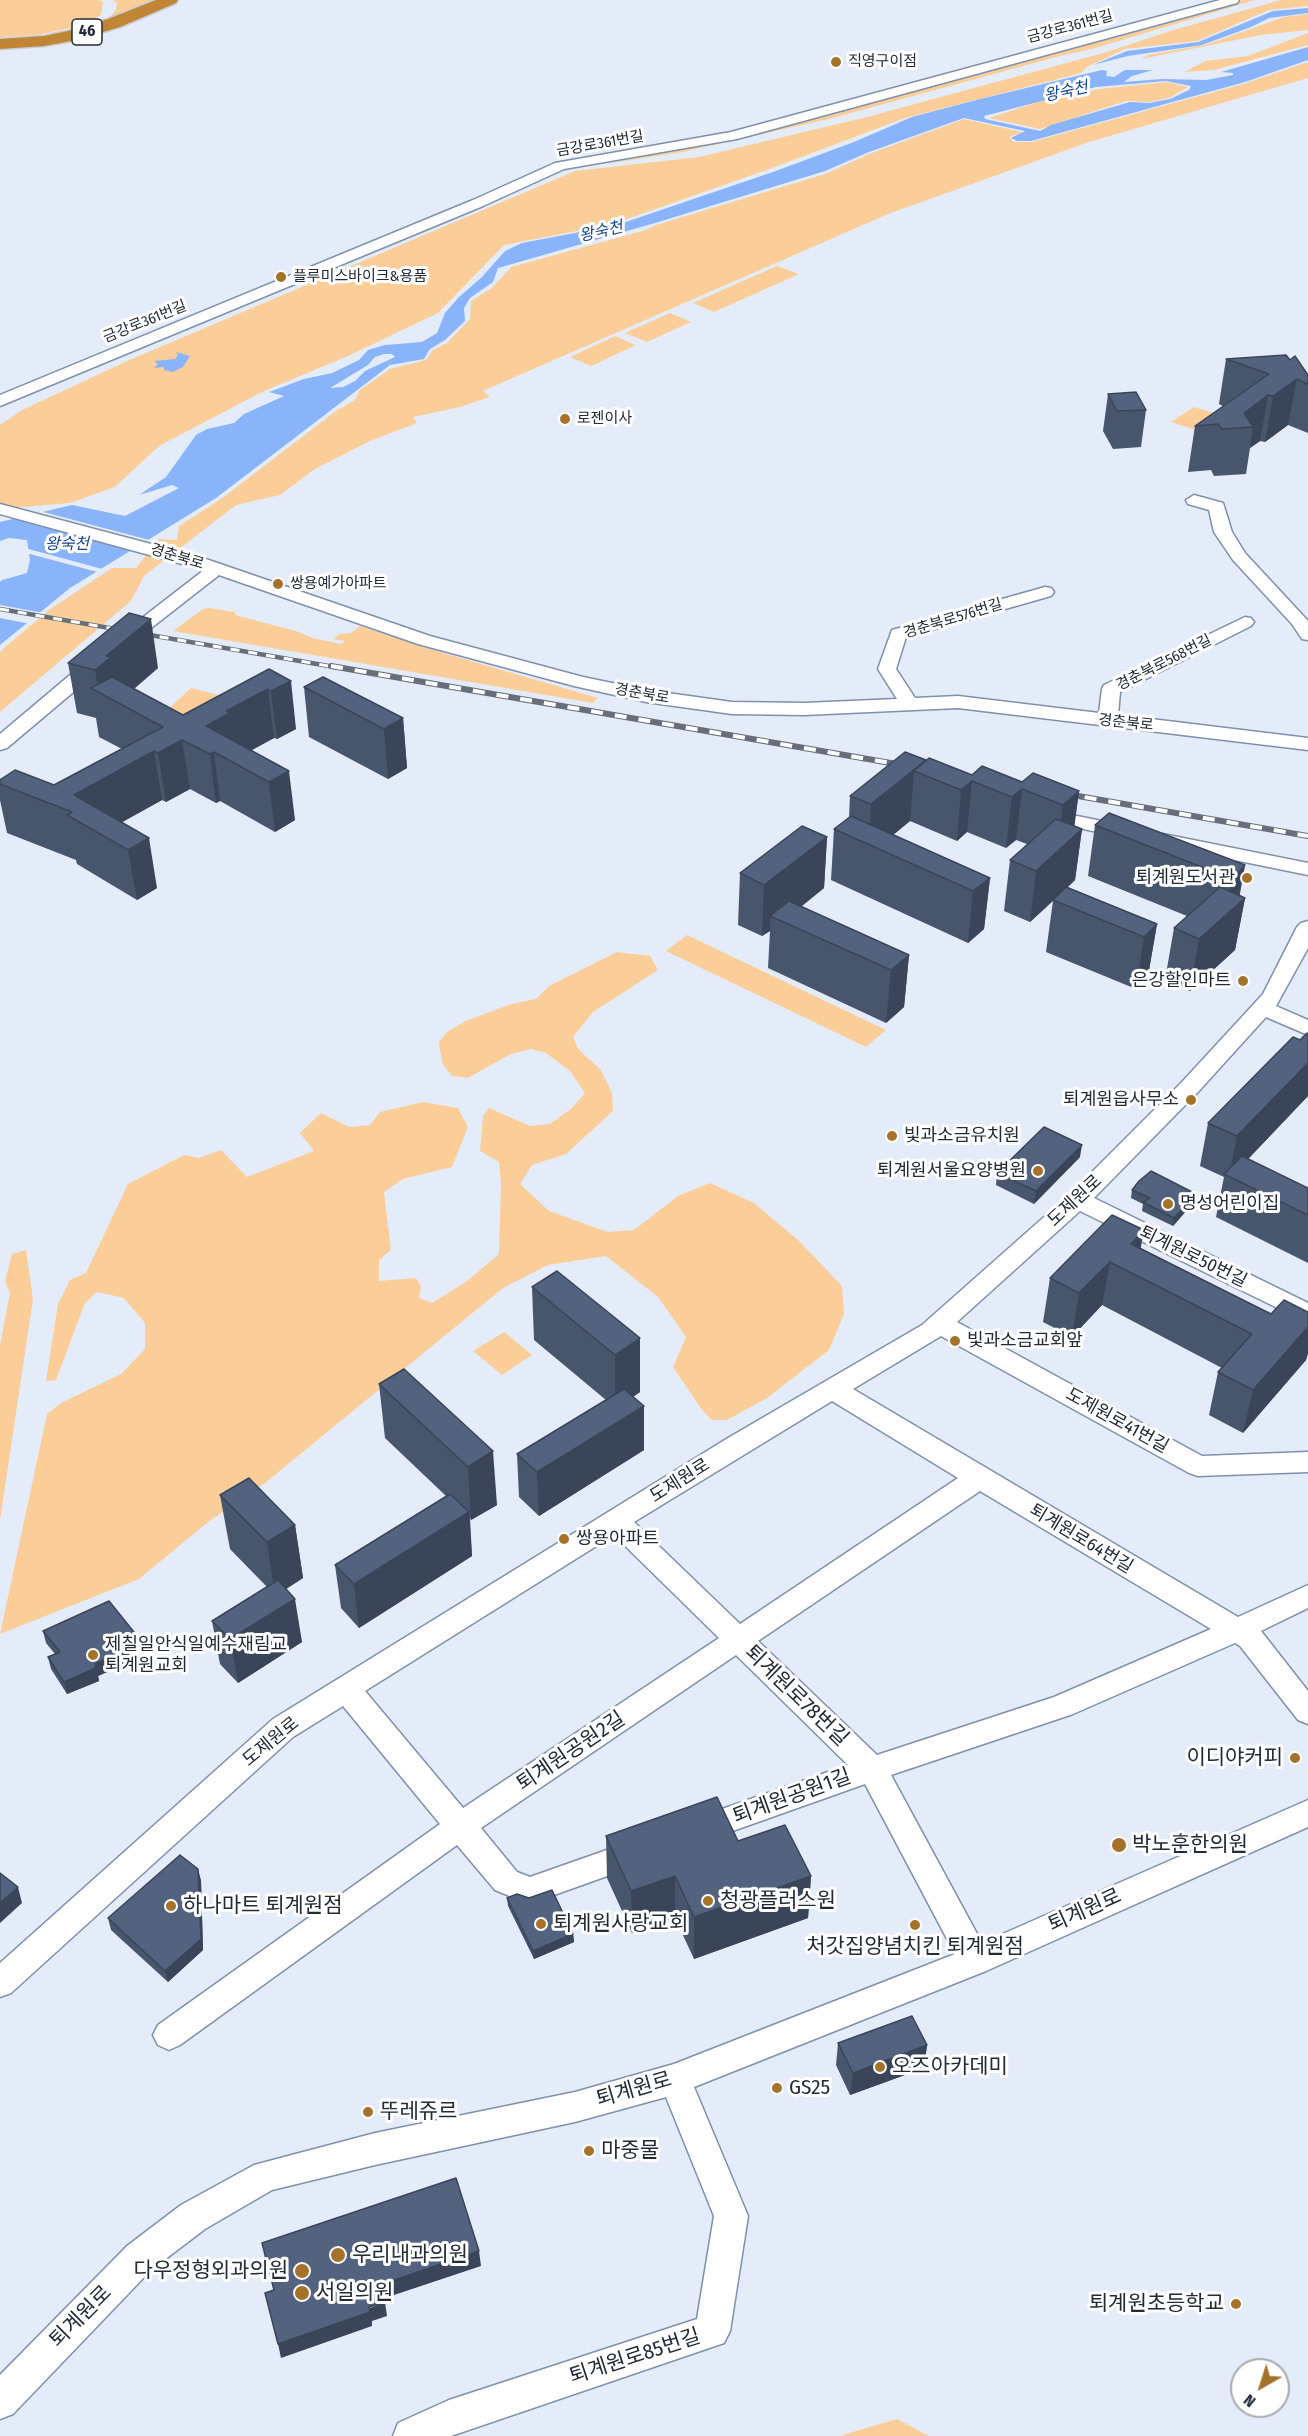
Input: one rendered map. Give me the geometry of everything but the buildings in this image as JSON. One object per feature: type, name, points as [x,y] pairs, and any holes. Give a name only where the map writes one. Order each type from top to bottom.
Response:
[{"type":"highway","name":"46","points":[[0,42],[45,41],[71,36],[170,0]]},
{"type":"highway","points":[[0,42],[48,36],[78,29],[97,21],[109,11],[109,5]]},
{"type":"street","name":"금강로361번길","points":[[0,401],[478,203],[560,166],[732,136],[1233,0]]},
{"type":"street","points":[[1194,500],[1217,507],[1223,531],[1239,556],[1299,621],[1308,634]]},
{"type":"street","name":"경춘북로","points":[[0,509],[172,554],[188,576],[216,569],[424,640],[581,682],[646,696],[732,708],[804,709],[958,702],[1308,744]]},
{"type":"street","points":[[0,744],[110,652],[188,576],[216,569]]},
{"type":"street","points":[[188,576],[231,587],[282,591]]},
{"type":"street","name":"경춘북로576번길","points":[[909,703],[887,669],[898,634],[1045,592]]},
{"type":"street","name":"경춘북로568번길","points":[[1108,721],[1111,689],[1245,622]]},
{"type":"street","points":[[1020,810],[1308,869]]},
{"type":"street","name":"도제원로","points":[[0,1983],[283,1728],[616,1521],[931,1331],[1078,1200],[1190,1087],[1272,998],[1308,927]]},
{"type":"street","points":[[1263,1008],[1308,1028]]},
{"type":"street","name":"퇴계원로50번길","points":[[1078,1200],[1308,1314]]},
{"type":"street","name":"도제원로41번길","points":[[939,1323],[1198,1466],[1308,1462]]},
{"type":"street","name":"퇴계원로64번길","points":[[833,1389],[1250,1638],[1308,1712]]},
{"type":"street","name":"퇴계원공원2길","points":[[169,2035],[460,1827],[979,1478]]},
{"type":"street","name":"퇴계원로78번길","points":[[616,1521],[872,1768],[975,1960]]},
{"type":"street","name":"퇴계원공원1길","points":[[346,1689],[506,1881],[529,1891],[872,1768],[1063,1706],[1237,1630],[1308,1596]]},
{"type":"street","name":"퇴계원로","points":[[0,2401],[139,2258],[193,2217],[266,2176],[375,2149],[575,2107],[675,2079],[975,1960],[1308,1813]]},
{"type":"street","name":"퇴계원로85번길","points":[[411,2436],[449,2418],[712,2331],[731,2216],[675,2079]]},
{"type":"shaded area","points":[[0,0],[98,0],[103,2],[101,15],[80,26],[37,35],[0,37]]},
{"type":"shaded area","points":[[113,0],[162,0],[106,21],[116,10],[117,3]]},
{"type":"shaded area","points":[[1244,0],[1255,0],[1092,49],[829,119],[682,152],[606,164],[754,134]]},
{"type":"shaded area","points":[[1281,0],[1308,0],[1308,6],[1269,10],[1197,41],[1125,49],[1087,67],[1081,73],[905,118],[613,224],[504,245],[438,313],[348,356],[262,392],[159,446],[115,487],[70,503],[0,509],[0,425],[22,410],[127,361],[575,171],[699,157],[867,117],[1107,52],[1170,31]]},
{"type":"shaded area","points":[[1308,14],[1308,30],[1261,35],[1141,59],[1148,55],[1208,44],[1284,17]]},
{"type":"shaded area","points":[[1308,33],[1308,45],[1214,70],[1184,72],[1206,61],[1248,56]]},
{"type":"shaded area","points":[[1308,62],[1308,78],[1089,142],[888,214],[483,391],[490,397],[460,407],[413,417],[417,423],[370,441],[315,469],[280,495],[236,505],[144,576],[131,601],[0,712],[0,652],[5,647],[49,610],[112,568],[136,568],[159,539],[177,540],[179,526],[221,499],[336,411],[355,400],[360,390],[390,369],[426,360],[433,350],[447,343],[470,319],[471,301],[492,288],[511,267],[646,230],[825,174],[869,154],[964,119],[1022,132],[1009,137],[1014,142],[1031,142],[1243,84]]},
{"type":"shaded area","points":[[1167,82],[1188,87],[1169,98],[1149,102],[1126,101],[1040,129],[989,118],[1038,102],[1099,89]]},
{"type":"shaded area","points":[[777,266],[799,274],[714,312],[693,303]]},
{"type":"shaded area","points":[[670,313],[691,322],[647,342],[625,333]]},
{"type":"shaded area","points":[[615,336],[636,345],[591,366],[570,357]]},
{"type":"shaded area","points":[[1194,407],[1233,419],[1211,435],[1171,422]]},
{"type":"shaded area","points":[[203,609],[235,612],[235,615],[299,632],[312,638],[341,644],[345,641],[333,639],[340,634],[351,633],[360,626],[598,698],[593,703],[173,631]]},
{"type":"shaded area","points":[[191,688],[249,703],[198,730],[165,712]]},
{"type":"shaded area","points":[[687,935],[886,1030],[866,1047],[666,951]]},
{"type":"shaded area","points":[[617,952],[650,956],[658,970],[593,1012],[573,1037],[578,1049],[600,1069],[612,1092],[613,1111],[566,1154],[532,1165],[520,1184],[549,1211],[608,1232],[634,1230],[678,1196],[710,1183],[754,1203],[798,1240],[842,1286],[844,1314],[829,1350],[767,1398],[727,1420],[712,1420],[702,1410],[673,1367],[686,1337],[658,1297],[606,1256],[548,1265],[503,1288],[265,1483],[208,1522],[139,1579],[0,1634],[47,1414],[61,1403],[121,1374],[145,1349],[145,1323],[124,1298],[97,1292],[85,1303],[56,1380],[46,1381],[58,1304],[70,1280],[86,1273],[128,1184],[184,1155],[199,1158],[221,1150],[247,1177],[314,1151],[300,1133],[321,1113],[349,1127],[370,1125],[380,1112],[423,1102],[458,1108],[468,1127],[452,1167],[403,1179],[384,1192],[391,1250],[379,1260],[379,1281],[416,1278],[421,1286],[419,1298],[432,1303],[467,1281],[499,1254],[501,1182],[499,1162],[480,1151],[483,1116],[489,1108],[530,1126],[550,1124],[572,1108],[585,1093],[570,1071],[546,1053],[531,1049],[511,1054],[468,1078],[452,1076],[442,1063],[439,1042],[447,1032],[466,1021],[511,1004],[536,999],[549,986]]},
{"type":"shaded area","points":[[26,1250],[33,1299],[0,1520],[0,1345],[10,1293],[5,1281],[12,1254]]},
{"type":"shaded area","points":[[504,1332],[532,1355],[502,1375],[473,1351]]},
{"type":"shaded area","points":[[897,2419],[929,2436],[839,2436]]},
{"type":"water","name":"왕숙천","points":[[1308,8],[1308,13],[1269,18],[1202,45],[1128,56],[1093,65],[1127,51],[1198,42],[1273,11]]},
{"type":"water","name":"왕숙천","points":[[1308,47],[1308,60],[1245,82],[1031,141],[1017,141],[1011,138],[1025,131],[964,118],[869,152],[825,171],[498,268],[493,282],[470,298],[464,308],[465,321],[445,340],[430,349],[424,359],[390,365],[216,498],[70,588],[0,645],[0,582],[27,573],[30,560],[27,540],[9,538],[0,541],[0,522],[72,505],[125,516],[179,488],[172,485],[139,495],[166,477],[196,435],[207,429],[234,423],[244,414],[284,396],[269,392],[304,379],[332,373],[359,360],[368,350],[385,345],[422,342],[437,333],[445,313],[459,297],[482,277],[505,251],[522,243],[617,225],[773,172],[854,142],[912,117],[980,99],[1102,70],[1107,71],[1106,76],[1114,77],[1125,70],[1153,70],[1132,76],[1124,82],[1162,79],[1206,80],[1233,75],[1233,73],[1221,72]],"holes":[[[1166,81],[1191,86],[1189,90],[1170,99],[1149,103],[1130,102],[1051,125],[1040,131],[985,119],[984,116],[1096,87]],[[392,354],[395,357],[365,371],[355,381],[343,387],[330,388],[368,365],[375,357]]]},
{"type":"water","points":[[176,352],[190,356],[183,367],[173,372],[164,370],[164,367],[154,368],[158,364],[154,361],[175,359],[178,355]]},
{"type":"pier","points":[[36,510],[153,541],[137,550],[9,517]]},
{"type":"pier","points":[[25,548],[106,570],[101,573],[26,553]]},
{"type":"pier","points":[[0,605],[44,613],[30,624],[0,618]]},
{"type":"railway","points":[[0,609],[340,668]]},
{"type":"railway","points":[[331,666],[908,766]]},
{"type":"railway","points":[[1061,793],[1308,836]]},
{"type":"place","name":"직영구이점","points":[[836,62]]},
{"type":"place","name":"플루미스바이크&용품","points":[[281,277]]},
{"type":"place","name":"로젠이사","points":[[565,419]]},
{"type":"place","name":"쌍용예가아파트","points":[[278,584]]},
{"type":"place","name":"퇴계원도서관","points":[[1247,878]]},
{"type":"place","name":"은강할인마트","points":[[1243,981]]},
{"type":"place","name":"퇴계원읍사무소","points":[[1191,1100]]},
{"type":"place","name":"빛과소금유치원","points":[[892,1136]]},
{"type":"place","name":"퇴계원서울요양병원","points":[[1038,1171]]},
{"type":"place","name":"명성어린이집","points":[[1168,1204]]},
{"type":"place","name":"빛과소금교회앞","points":[[955,1341]]},
{"type":"place","name":"쌍용아파트","points":[[564,1539]]},
{"type":"place","name":"제칠일안식일예수재림교 퇴계원교회","points":[[93,1655]]},
{"type":"place","name":"이디야커피","points":[[1295,1758]]},
{"type":"place","name":"박노훈한의원","points":[[1119,1845]]},
{"type":"place","name":"청광플러스원","points":[[708,1901]]},
{"type":"place","name":"하나마트 퇴계원점","points":[[171,1906]]},
{"type":"place","name":"퇴계원사랑교회","points":[[541,1924]]},
{"type":"place","name":"처갓집양념치킨 퇴계원점","points":[[915,1925]]},
{"type":"place","name":"오즈아카데미","points":[[880,2067]]},
{"type":"place","name":"GS25","points":[[777,2088]]},
{"type":"place","name":"뚜레쥬르","points":[[368,2112]]},
{"type":"place","name":"마중물","points":[[589,2151]]},
{"type":"place","name":"우리내과의원","points":[[338,2255]]},
{"type":"place","name":"다우정형외과의원","points":[[302,2271]]},
{"type":"place","name":"서일의원","points":[[302,2293]]},
{"type":"place","name":"퇴계원초등학교","points":[[1236,2304]]}]
